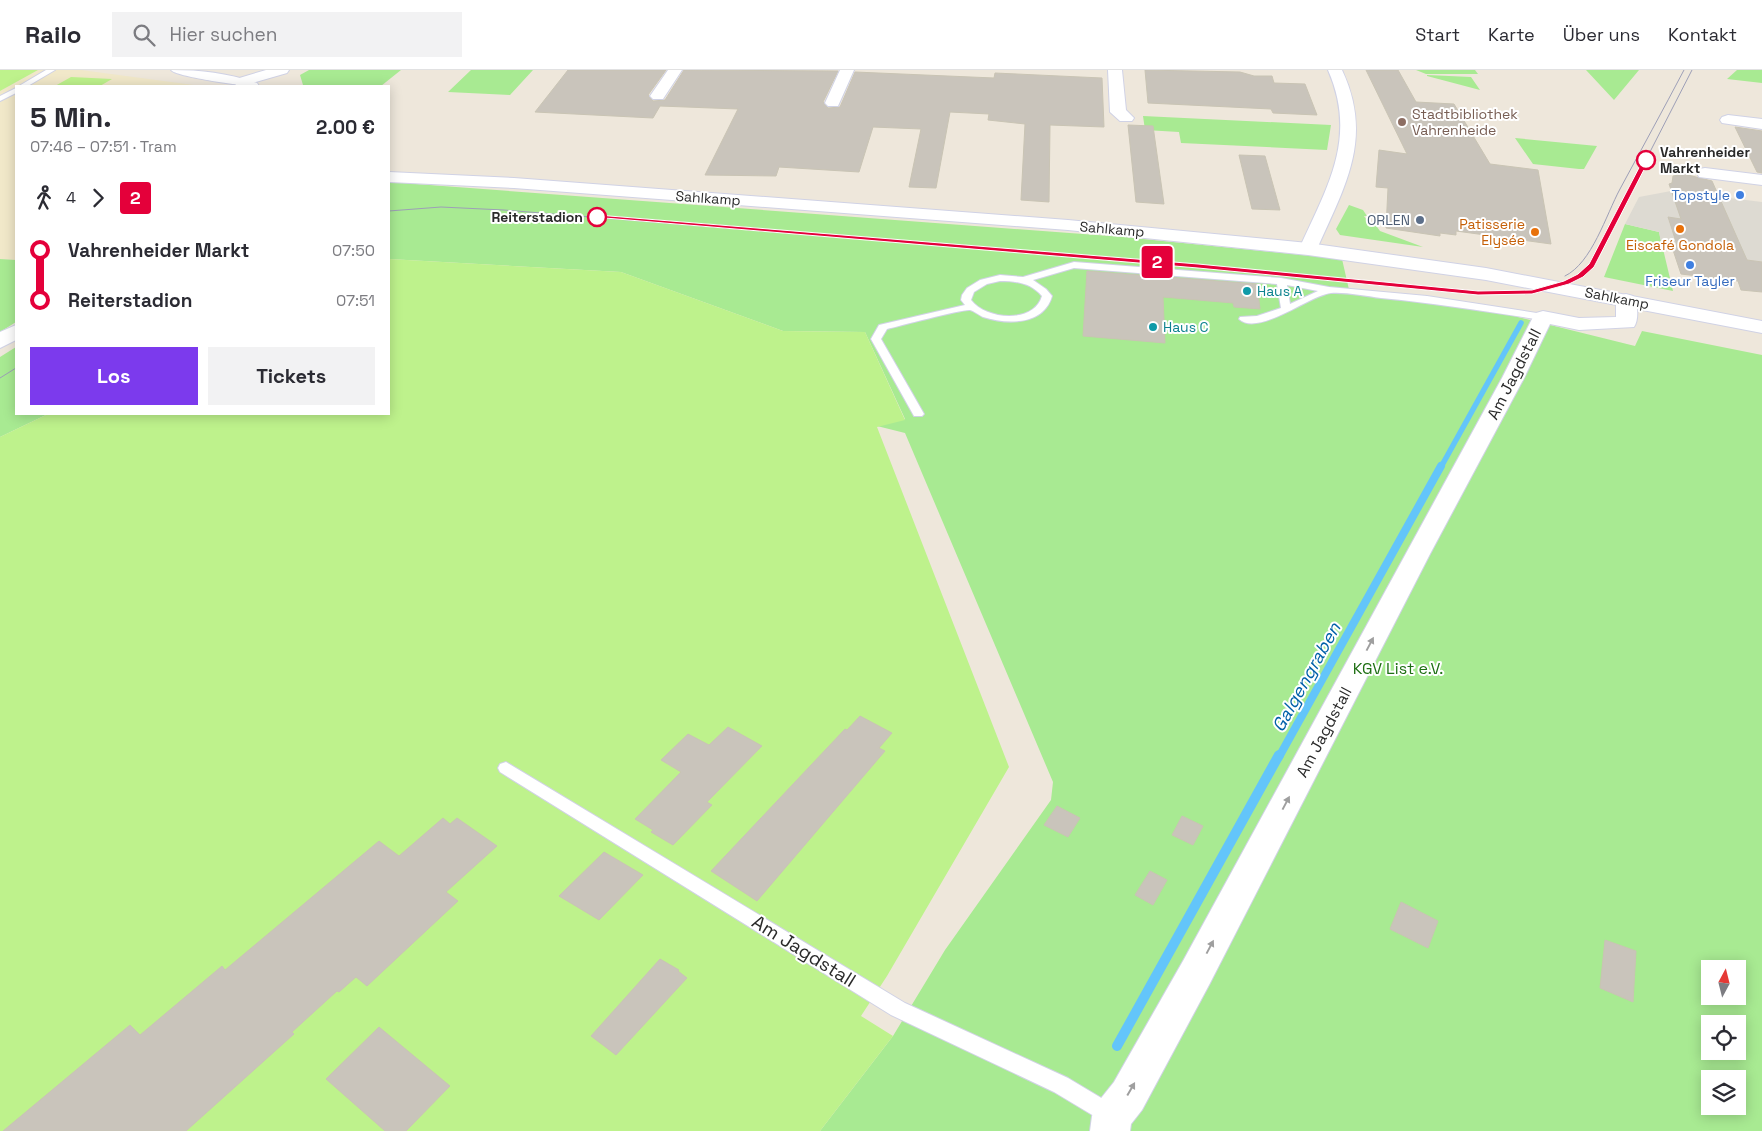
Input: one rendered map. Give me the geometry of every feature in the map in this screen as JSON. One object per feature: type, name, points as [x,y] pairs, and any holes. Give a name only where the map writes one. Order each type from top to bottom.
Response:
[{"type":"street","points":[[178,70],[247,85],[282,70]]},
{"type":"street","points":[[658,96],[675,70]]},
{"type":"street","points":[[833,103],[847,70]]},
{"type":"street","points":[[1114,70],[1118,112],[1126,118]]},
{"type":"street","points":[[1308,250],[1333,192],[1348,143],[1349,106],[1344,86],[1335,70]]},
{"type":"street","points":[[1728,120],[1762,124]]},
{"type":"street","name":"Sahlkamp","points":[[390,172],[456,179],[1068,225],[1308,250],[1486,274],[1762,327]]},
{"type":"street","points":[[1705,173],[1762,180]]},
{"type":"street","name":"Sahlkamp","points":[[390,177],[456,179]]},
{"type":"street","name":"Am Jagdstall","points":[[1111,1123],[1196,973],[1417,554],[1509,386],[1543,317],[1579,324],[1627,323],[1626,300]]},
{"type":"street","points":[[0,342],[15,332]]},
{"type":"lane","points":[[25,85],[51,70]]},
{"type":"lane","points":[[0,99],[15,91]]},
{"type":"lane","points":[[1024,280],[1074,265],[1281,281],[1329,290]]},
{"type":"lane","points":[[1000,278],[1024,280],[1035,284],[1047,296],[1047,303],[1042,310],[1020,318],[1000,317],[980,312],[967,300],[967,294],[978,283],[1000,278]]},
{"type":"lane","points":[[1281,281],[1286,309]]},
{"type":"lane","name":"Am Jagdstall","points":[[1244,319],[1257,319],[1286,309],[1329,290],[1427,299],[1543,317]]},
{"type":"lane","points":[[918,414],[876,340],[883,327],[972,306]]},
{"type":"lane","name":"Am Jagdstall","points":[[506,768],[898,1009],[1062,1085],[1111,1123]]},
{"type":"shaded area","points":[[38,70],[81,70],[194,85],[15,85],[15,260],[0,259],[0,91]]},
{"type":"shaded area","name":"Vahrenheider Markt","points":[[1671,191],[1762,202],[1762,262],[1740,259],[1668,218],[1672,231],[1687,233],[1692,247],[1661,243],[1659,232],[1625,224],[1639,197]]},
{"type":"green space","points":[[0,70],[38,70],[0,91]]},
{"type":"green space","points":[[309,70],[401,70],[382,85],[303,85],[300,75]]},
{"type":"green space","points":[[471,70],[533,70],[510,95],[448,92]]},
{"type":"green space","points":[[1416,70],[1475,70],[1478,74],[1426,74]]},
{"type":"green space","points":[[1586,70],[1639,70],[1614,100]]},
{"type":"green space","points":[[1737,70],[1762,70],[1762,83],[1727,79]]},
{"type":"green space","points":[[1427,76],[1471,77],[1480,90]]},
{"type":"green space","points":[[71,77],[112,79],[102,85],[57,85]]},
{"type":"green space","points":[[1143,116],[1331,125],[1327,150],[1181,143],[1179,132],[1145,130]]},
{"type":"green space","points":[[1515,138],[1597,146],[1584,169],[1579,169],[1533,164]]},
{"type":"green space","name":"KGV List e.V.","points":[[390,182],[1123,237],[1342,259],[1350,294],[1427,300],[1482,308],[1635,346],[1642,331],[1762,355],[1762,1131],[820,1131],[893,1036],[945,950],[1051,800],[1053,782],[905,433],[877,426],[905,419],[865,332],[783,331],[621,272],[390,259]]},
{"type":"green space","points":[[1349,205],[1363,210],[1367,216],[1364,216],[1369,223],[1374,223],[1380,231],[1423,247],[1340,235],[1336,229]]},
{"type":"green space","points":[[1625,224],[1659,232],[1673,291],[1604,277]]},
{"type":"green space","points":[[0,259],[15,260],[15,323],[0,332]]},
{"type":"green space","name":"Reiterstadion","points":[[390,259],[621,272],[783,331],[865,332],[905,420],[877,427],[1009,767],[887,976],[861,1016],[893,1036],[820,1131],[0,1131],[0,437],[46,415],[390,415]]},
{"type":"green space","points":[[15,348],[15,415],[46,415],[0,437],[0,357]]},
{"type":"building","points":[[568,70],[666,70],[648,95],[653,101],[665,100],[684,70],[838,71],[823,102],[828,108],[840,107],[855,72],[994,78],[995,73],[1102,78],[1104,127],[1050,125],[1049,202],[1021,200],[1025,124],[988,120],[989,114],[950,112],[936,188],[909,187],[921,129],[873,127],[859,172],[779,167],[776,176],[705,175],[738,109],[660,106],[653,118],[535,112]]},
{"type":"building","points":[[1145,70],[1240,72],[1254,76],[1272,76],[1274,83],[1305,84],[1317,115],[1273,113],[1271,109],[1148,103]]},
{"type":"building","points":[[1366,70],[1398,70],[1416,102],[1454,104],[1490,164],[1538,170],[1551,244],[1456,231],[1456,235],[1440,233],[1440,236],[1386,228],[1388,188],[1376,187],[1379,150],[1407,154]]},
{"type":"building","points":[[1128,125],[1153,126],[1164,204],[1136,202]]},
{"type":"building","points":[[1735,127],[1762,131],[1762,173],[1757,172]]},
{"type":"building","points":[[1239,155],[1265,156],[1280,210],[1252,209]]},
{"type":"building","points":[[1684,174],[1712,181],[1747,260],[1762,262],[1762,292],[1741,290],[1738,281],[1681,274],[1671,244],[1677,245],[1668,217],[1681,219],[1669,184],[1672,183],[1673,176]]},
{"type":"building","points":[[1087,271],[1257,284],[1260,309],[1234,307],[1233,303],[1163,297],[1165,343],[1083,336]]},
{"type":"building","points":[[860,716],[892,733],[879,748],[885,751],[757,901],[711,871],[845,729],[847,730]]},
{"type":"building","points":[[728,727],[762,746],[707,802],[712,805],[673,845],[651,832],[653,830],[635,819],[681,772],[661,760],[688,734],[709,745]]},
{"type":"building","points":[[1057,806],[1080,818],[1068,837],[1044,825]]},
{"type":"building","points":[[1182,816],[1203,826],[1193,845],[1172,835]]},
{"type":"building","points":[[443,818],[450,824],[457,818],[497,846],[446,892],[458,901],[367,986],[356,977],[339,992],[337,991],[292,1032],[294,1034],[186,1131],[3,1131],[130,1025],[140,1035],[222,966],[225,970],[379,841],[399,856]]},
{"type":"building","points":[[604,852],[643,875],[599,920],[559,896]]},
{"type":"building","points":[[1150,871],[1167,880],[1153,905],[1135,895]]},
{"type":"building","points":[[1401,902],[1438,921],[1428,948],[1390,929]]},
{"type":"building","points":[[1605,940],[1636,951],[1633,1002],[1600,988]]},
{"type":"building","points":[[660,959],[679,970],[687,978],[616,1055],[591,1036]]},
{"type":"building","points":[[379,1027],[450,1086],[406,1131],[385,1131],[326,1079]]},
{"type":"waterway","name":"Galgengraben","points":[[1441,467],[1521,323]]},
{"type":"waterway","name":"Galgengraben","points":[[1279,757],[1441,466]]},
{"type":"waterway","name":"Galgengraben","points":[[1117,1046],[1279,755]]},
{"type":"tram line","points":[[1565,276],[1575,270],[1591,250],[1620,189],[1684,70]]},
{"type":"tram line","points":[[390,211],[441,207],[504,210],[1198,266],[1478,293],[1532,292],[1555,287],[1580,275],[1592,265],[1692,70]]},
{"type":"tram line","name":"2","points":[[597,217],[1198,266],[1478,293],[1532,292],[1566,283],[1592,265],[1603,247],[1626,195],[1646,160]]},
{"type":"tram line","points":[[0,378],[15,369]]},
{"type":"place","name":"Stadtbibliothek Vahrenheide","points":[[1402,122]]},
{"type":"place","name":"Vahrenheider Markt","points":[[1646,160]]},
{"type":"place","name":"Topstyle","points":[[1740,195]]},
{"type":"place","name":"Reiterstadion","points":[[597,217]]},
{"type":"place","name":"ORLEN","points":[[1420,220]]},
{"type":"place","name":"Eiscafé Gondola","points":[[1680,229]]},
{"type":"place","name":"Patisserie Elysée","points":[[1535,232]]},
{"type":"place","name":"Friseur Tayler","points":[[1690,265]]},
{"type":"place","name":"Haus A","points":[[1247,291]]},
{"type":"place","name":"Haus C","points":[[1153,327]]}]
